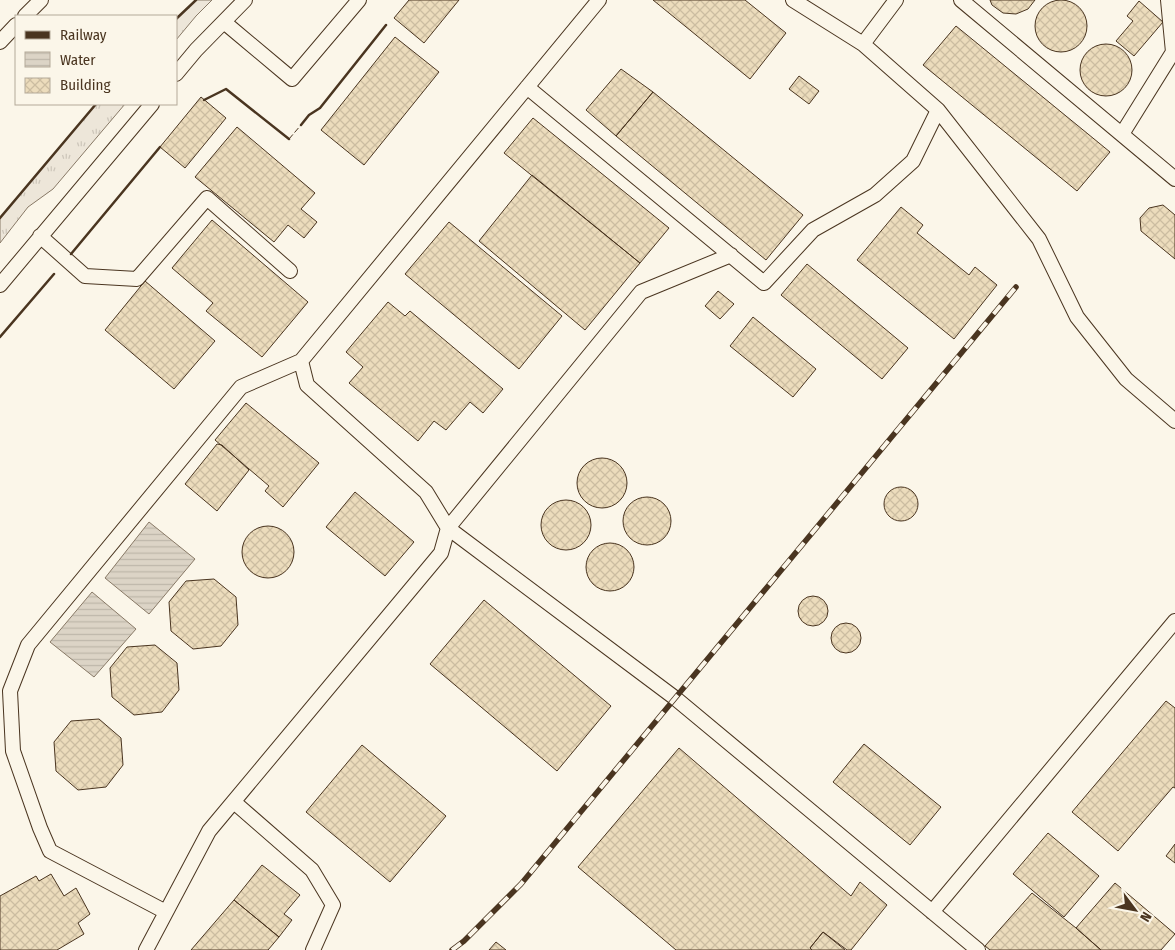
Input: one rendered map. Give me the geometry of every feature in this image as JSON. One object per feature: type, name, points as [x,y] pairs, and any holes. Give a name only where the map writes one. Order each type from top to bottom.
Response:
[{"type":"lane","points":[[26,15],[41,0]]},
{"type":"lane","points":[[178,72],[245,0]]},
{"type":"lane","points":[[224,22],[292,79],[359,0]]},
{"type":"lane","points":[[166,912],[50,851],[13,751],[10,691],[28,645],[241,387],[301,361],[599,0]]},
{"type":"lane","points":[[793,0],[863,44],[938,110],[1039,239],[1077,317],[1126,379],[1175,421]]},
{"type":"lane","points":[[863,44],[896,0]]},
{"type":"lane","points":[[961,0],[1175,179]]},
{"type":"lane","points":[[1122,134],[1174,52],[1168,0]]},
{"type":"lane","points":[[0,42],[15,26]]},
{"type":"lane","points":[[527,87],[764,283],[813,230],[875,195],[913,161],[938,110]]},
{"type":"lane","points":[[0,285],[151,105]]},
{"type":"lane","points":[[40,236],[85,276],[137,279],[207,198],[290,271]]},
{"type":"lane","points":[[146,950],[209,832],[441,553],[448,528],[641,292],[731,255]]},
{"type":"lane","points":[[301,361],[308,385],[426,492],[448,528],[675,698],[978,950]]},
{"type":"lane","points":[[932,912],[1175,621]]},
{"type":"lane","points":[[234,802],[312,870],[333,905],[313,950]]},
{"type":"green space","points":[[196,0],[212,0],[178,38],[178,17]]},
{"type":"green space","points":[[95,105],[124,105],[53,189],[28,207],[0,243],[0,218]]},
{"type":"water","points":[[149,522],[195,559],[149,614],[105,578]]},
{"type":"water","points":[[92,592],[136,629],[94,677],[50,642]]},
{"type":"building","points":[[409,0],[459,0],[424,43],[394,18]]},
{"type":"building","points":[[653,0],[745,0],[786,33],[750,79]]},
{"type":"building","points":[[990,0],[1035,0],[1028,9],[1016,14],[1003,13],[992,5]]},
{"type":"building","points":[[1056,0],[1066,0],[1080,7],[1087,21],[1087,31],[1080,45],[1066,52],[1056,52],[1046,48],[1039,41],[1035,31],[1035,21],[1039,11],[1046,4]]},
{"type":"building","points":[[1139,1],[1163,22],[1134,56],[1116,41],[1133,21],[1127,16]]},
{"type":"building","points":[[956,26],[1110,152],[1077,191],[923,65]]},
{"type":"building","points":[[395,37],[439,72],[364,165],[321,130]]},
{"type":"building","points":[[1101,44],[1111,44],[1125,51],[1132,65],[1132,75],[1125,89],[1111,96],[1101,96],[1091,92],[1084,85],[1080,75],[1080,65],[1084,55],[1091,48]]},
{"type":"building","points":[[621,69],[653,92],[616,136],[586,110]]},
{"type":"building","points":[[799,76],[819,91],[809,104],[789,89]]},
{"type":"building","points":[[653,92],[803,215],[766,260],[616,136]]},
{"type":"building","points":[[201,97],[226,118],[185,168],[160,147]]},
{"type":"building","points":[[533,118],[669,228],[640,263],[504,153]]},
{"type":"building","points":[[237,127],[315,193],[301,209],[317,222],[304,238],[288,225],[274,242],[195,177]]},
{"type":"building","points":[[532,175],[640,263],[585,330],[479,241]]},
{"type":"building","points":[[1163,205],[1175,215],[1175,259],[1141,231],[1140,218],[1149,208]]},
{"type":"building","points":[[901,207],[923,225],[917,233],[969,275],[975,267],[997,285],[954,339],[857,260]]},
{"type":"building","points":[[212,220],[308,302],[262,357],[206,311],[213,303],[172,268]]},
{"type":"building","points":[[449,222],[562,316],[519,369],[405,274]]},
{"type":"building","points":[[807,264],[908,348],[882,379],[781,295]]},
{"type":"building","points":[[145,281],[215,341],[174,389],[105,330]]},
{"type":"building","points":[[718,291],[734,304],[720,319],[705,306]]},
{"type":"building","points":[[388,302],[405,316],[410,311],[503,389],[483,413],[470,402],[446,430],[434,421],[418,441],[349,383],[363,367],[346,352]]},
{"type":"building","points":[[753,317],[816,369],[793,397],[730,346]]},
{"type":"building","points":[[246,403],[319,463],[283,507],[265,491],[269,486],[215,440]]},
{"type":"building","points":[[217,444],[222,445],[249,470],[217,511],[185,484]]},
{"type":"building","points":[[602,458],[612,460],[620,465],[625,473],[627,483],[625,493],[620,501],[612,506],[602,508],[592,506],[584,501],[579,493],[577,483],[579,473],[584,465],[592,460]]},
{"type":"building","points":[[901,487],[913,492],[918,504],[913,516],[901,521],[889,516],[884,504],[889,492]]},
{"type":"building","points":[[355,492],[414,542],[385,576],[326,527]]},
{"type":"building","points":[[642,497],[652,497],[664,504],[671,516],[671,526],[664,538],[652,545],[642,545],[634,541],[627,534],[623,526],[623,516],[627,508],[634,501]]},
{"type":"building","points":[[571,500],[584,507],[590,515],[590,535],[584,543],[576,549],[561,550],[548,543],[542,535],[541,520],[548,507],[556,501]]},
{"type":"building","points":[[263,526],[273,526],[287,533],[294,547],[294,557],[287,571],[273,578],[263,578],[253,574],[246,567],[242,557],[242,547],[246,537],[253,530]]},
{"type":"building","points":[[605,543],[615,543],[627,550],[634,562],[634,572],[627,584],[615,591],[605,591],[597,587],[590,580],[586,572],[586,562],[590,554],[597,547]]},
{"type":"building","points":[[214,579],[236,597],[238,625],[221,646],[193,649],[171,631],[169,602],[186,581]]},
{"type":"building","points":[[813,596],[824,600],[828,611],[824,622],[813,626],[802,622],[798,611],[802,600]]},
{"type":"building","points":[[484,600],[611,706],[557,771],[430,664]]},
{"type":"building","points":[[846,623],[852,624],[860,632],[860,644],[852,652],[846,653],[840,652],[832,644],[831,638],[832,632],[840,624]]},
{"type":"building","points":[[155,645],[177,663],[179,690],[162,712],[134,715],[112,697],[110,668],[127,647]]},
{"type":"building","points":[[1166,701],[1175,708],[1175,788],[1173,787],[1118,851],[1072,812]]},
{"type":"building","points":[[99,719],[121,738],[123,765],[106,787],[78,790],[56,771],[54,742],[71,721]]},
{"type":"building","points":[[864,744],[941,807],[910,845],[833,782]]},
{"type":"building","points":[[362,745],[446,816],[390,882],[306,812]]},
{"type":"building","points":[[679,748],[851,896],[860,882],[887,905],[851,950],[847,950],[823,932],[810,948],[812,950],[676,950],[578,867]]},
{"type":"building","points":[[1048,833],[1099,876],[1064,917],[1013,874]]},
{"type":"building","points":[[1175,844],[1175,863],[1166,856]]},
{"type":"building","points":[[262,865],[300,895],[284,914],[292,920],[279,937],[234,900]]},
{"type":"building","points":[[51,874],[64,896],[76,888],[90,914],[78,923],[84,934],[57,950],[0,950],[0,896],[36,876],[39,881]]},
{"type":"building","points":[[1115,883],[1175,934],[1161,950],[1101,950],[1076,928]]},
{"type":"building","points":[[1032,893],[1101,950],[990,950],[985,946]]},
{"type":"building","points":[[234,900],[279,937],[268,950],[191,950]]},
{"type":"building","points":[[823,932],[845,950],[812,950],[810,948]]},
{"type":"building","points":[[496,942],[506,950],[489,950]]},
{"type":"railway","points":[[452,950],[464,941],[521,884],[1016,287]]},
{"type":"fence","points":[[289,139],[301,125]]},
{"type":"wall","points":[[178,17],[196,0]]},
{"type":"wall","points":[[301,125],[309,115],[320,108],[386,25]]},
{"type":"wall","points":[[204,100],[226,89],[289,139]]},
{"type":"wall","points":[[0,218],[95,105]]},
{"type":"wall","points":[[71,254],[160,147]]},
{"type":"wall","points":[[0,337],[54,274]]}]
